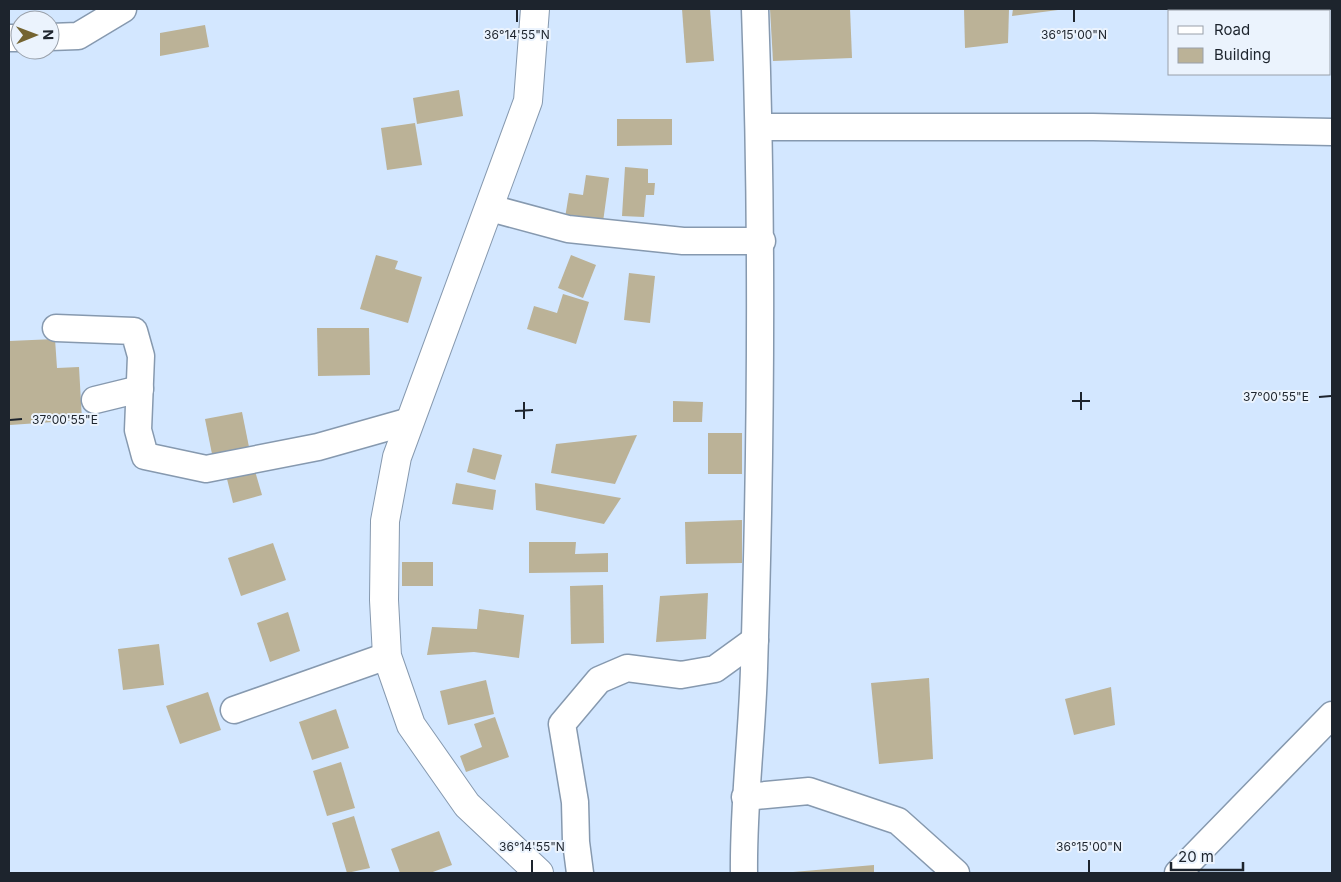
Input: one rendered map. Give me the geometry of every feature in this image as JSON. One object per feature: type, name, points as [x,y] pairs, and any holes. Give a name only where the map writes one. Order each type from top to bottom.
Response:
[{"type":"street","points":[[60,37],[78,36],[122,9]]},
{"type":"street","points":[[535,9],[528,101],[397,457],[385,521],[384,600],[387,656],[411,725],[467,805],[539,873]]},
{"type":"street","points":[[744,873],[745,797],[754,640],[762,241],[755,9]]},
{"type":"street","points":[[759,127],[1093,127],[1330,124]]},
{"type":"street","points":[[490,208],[568,229],[683,240],[762,241]]},
{"type":"street","points":[[56,328],[134,331],[142,356],[138,430],[145,456],[206,469],[318,447],[410,421]]},
{"type":"street","points":[[95,400],[140,389]]},
{"type":"street","points":[[580,873],[576,842],[575,802],[562,724],[599,680],[628,668],[681,675],[714,669],[754,640]]},
{"type":"street","points":[[234,710],[387,656]]},
{"type":"street","points":[[1178,873],[1332,716]]},
{"type":"street","points":[[745,797],[809,791],[898,821],[956,873]]},
{"type":"building","points":[[682,9],[710,9],[714,61],[686,63]]},
{"type":"building","points":[[770,9],[850,9],[852,58],[773,61]]},
{"type":"building","points":[[964,9],[1009,9],[1008,43],[965,48]]},
{"type":"building","points":[[1013,9],[1058,9],[1058,10],[1012,16]]},
{"type":"building","points":[[205,25],[209,47],[160,56],[160,33]]},
{"type":"building","points":[[459,90],[463,116],[417,124],[413,98]]},
{"type":"building","points":[[617,119],[672,119],[672,145],[617,146]]},
{"type":"building","points":[[415,123],[422,165],[387,170],[381,128]]},
{"type":"building","points":[[625,167],[648,169],[648,183],[655,183],[654,195],[646,195],[644,217],[622,216]]},
{"type":"building","points":[[586,175],[609,178],[603,222],[565,218],[569,193],[583,195]]},
{"type":"building","points":[[376,255],[398,261],[395,269],[422,277],[408,323],[360,309]]},
{"type":"building","points":[[571,255],[596,265],[583,298],[558,288]]},
{"type":"building","points":[[629,273],[655,276],[650,323],[624,320]]},
{"type":"building","points":[[563,294],[589,302],[576,344],[527,329],[534,306],[557,313]]},
{"type":"building","points":[[317,328],[369,328],[370,375],[318,376]]},
{"type":"building","points":[[55,339],[57,368],[79,367],[82,420],[10,425],[9,341]]},
{"type":"building","points":[[673,401],[703,402],[702,422],[673,422]]},
{"type":"building","points":[[242,412],[250,452],[213,459],[205,419]]},
{"type":"building","points":[[708,433],[742,433],[742,474],[708,474]]},
{"type":"building","points":[[637,435],[615,484],[551,473],[556,444]]},
{"type":"building","points":[[473,448],[502,455],[495,480],[467,472]]},
{"type":"building","points":[[255,471],[262,495],[233,503],[227,479]]},
{"type":"building","points":[[456,483],[496,490],[493,510],[452,504]]},
{"type":"building","points":[[535,483],[621,498],[604,524],[536,510]]},
{"type":"building","points":[[742,520],[742,563],[686,564],[685,522]]},
{"type":"building","points":[[529,542],[576,542],[575,554],[608,553],[608,572],[529,573]]},
{"type":"building","points":[[273,543],[286,580],[241,596],[228,558]]},
{"type":"building","points":[[402,562],[433,562],[433,586],[402,586]]},
{"type":"building","points":[[603,585],[604,643],[571,644],[570,586]]},
{"type":"building","points":[[708,593],[706,639],[656,642],[660,596]]},
{"type":"building","points":[[479,609],[524,615],[519,658],[474,652],[427,655],[432,627],[477,629]]},
{"type":"building","points":[[288,612],[300,651],[270,662],[257,623]]},
{"type":"building","points":[[159,644],[164,685],[123,690],[118,649]]},
{"type":"building","points":[[929,678],[933,759],[879,764],[871,683]]},
{"type":"building","points":[[486,680],[494,714],[448,725],[440,691]]},
{"type":"building","points":[[1111,687],[1115,725],[1074,735],[1065,699]]},
{"type":"building","points":[[208,692],[221,730],[180,744],[166,706]]},
{"type":"building","points":[[336,709],[349,748],[312,760],[299,722]]},
{"type":"building","points":[[495,717],[509,757],[466,772],[460,756],[482,747],[474,724]]},
{"type":"building","points":[[341,762],[355,808],[327,816],[313,771]]},
{"type":"building","points":[[354,816],[370,868],[347,873],[332,823]]},
{"type":"building","points":[[439,831],[452,865],[430,873],[400,873],[391,849]]},
{"type":"building","points":[[874,865],[874,873],[793,873],[793,872]]}]
